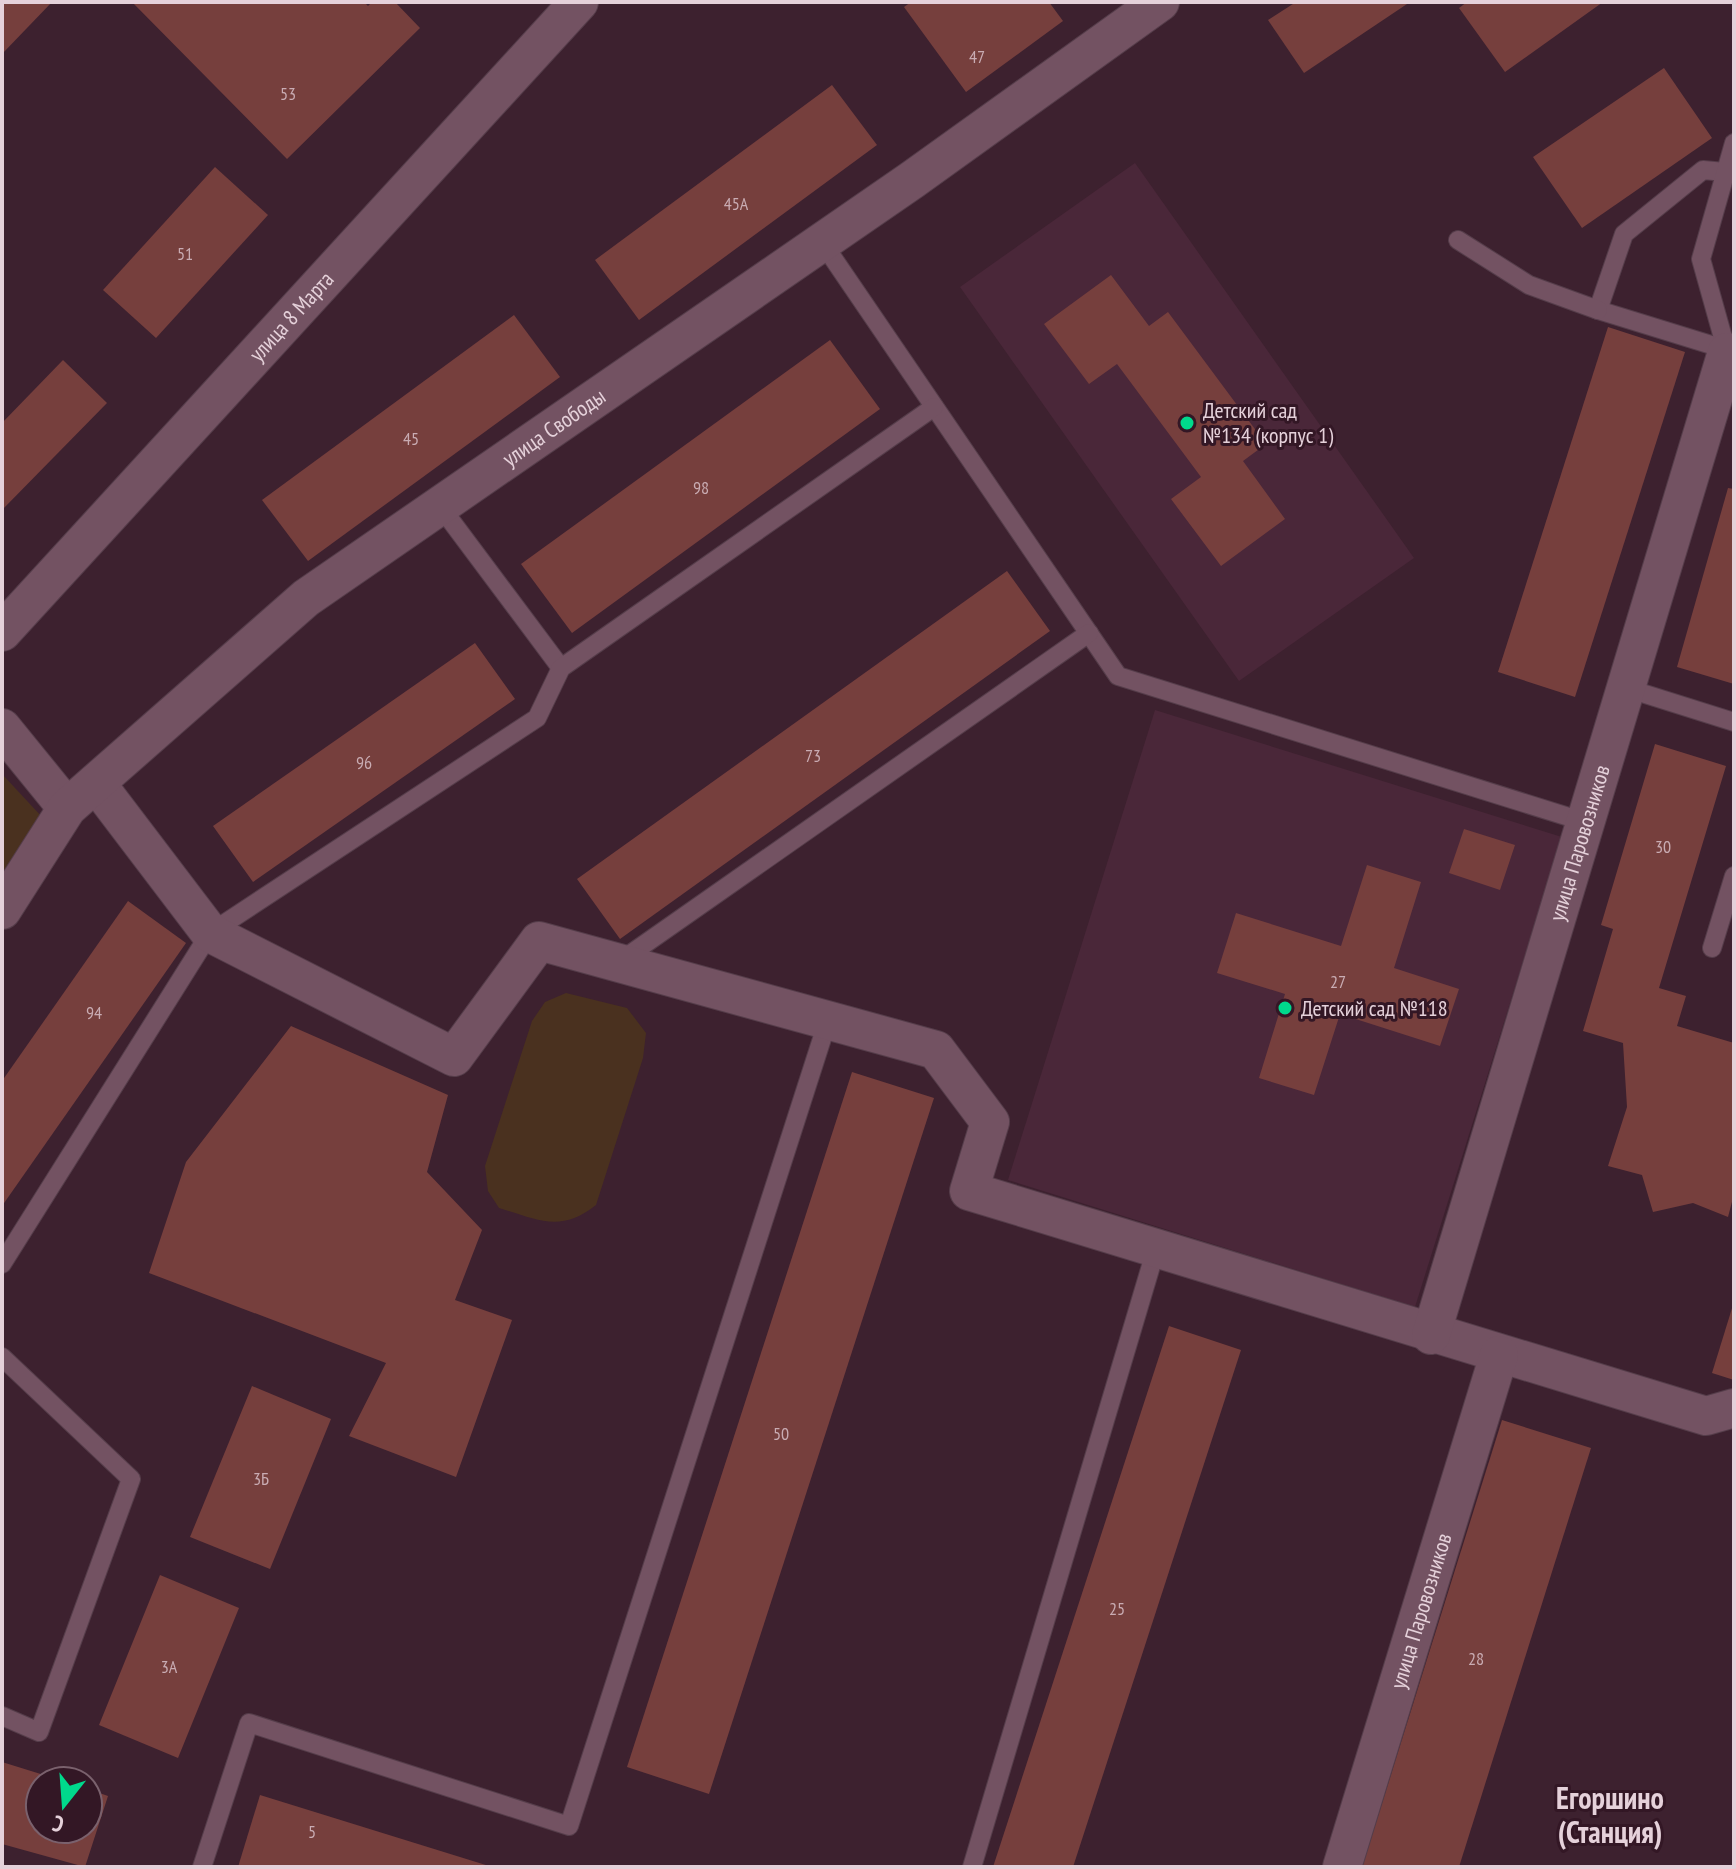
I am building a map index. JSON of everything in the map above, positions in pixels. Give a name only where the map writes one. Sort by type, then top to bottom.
[{"type":"street","name":"улица 8 Марта","points":[[2,632],[579,2]]},
{"type":"street","name":"улица Свободы","points":[[2,910],[67,808],[306,598],[822,242],[1160,2]]},
{"type":"street","name":"улица Паровозников","points":[[1431,1335],[1730,352]]},
{"type":"street","points":[[2,728],[67,808]]},
{"type":"street","points":[[96,783],[210,933],[454,1057],[539,941],[619,962],[936,1050],[990,1122],[969,1191],[1431,1335],[1706,1416],[1734,1408]]},
{"type":"street","name":"улица Паровозников","points":[[1342,1867],[1499,1355]]},
{"type":"lane","points":[[1730,352],[1701,259],[1734,143]]},
{"type":"lane","points":[[1598,310],[1619,242],[1630,227],[1703,170],[1725,172]]},
{"type":"lane","points":[[1458,240],[1529,285],[1730,352]]},
{"type":"lane","points":[[822,242],[1118,676],[1585,822]]},
{"type":"lane","points":[[2,1264],[210,933],[537,718],[561,668],[934,407]]},
{"type":"lane","points":[[440,506],[561,668]]},
{"type":"lane","points":[[619,962],[1089,633]]},
{"type":"lane","points":[[1626,688],[1734,722]]},
{"type":"lane","points":[[1712,948],[1734,876]]},
{"type":"lane","points":[[202,1867],[249,1723],[569,1826],[828,1020]]},
{"type":"lane","points":[[972,1867],[1156,1249]]},
{"type":"lane","points":[[2,1357],[131,1479],[39,1732],[2,1716]]},
{"type":"shaded area","name":"Детский сад №134 (корпус 1)","points":[[1135,163],[1414,558],[1239,681],[960,287]]},
{"type":"shaded area","name":"Детский сад №118","points":[[1155,710],[1562,837],[1415,1307],[1008,1180]]},
{"type":"shaded area","points":[[2,774],[42,817],[2,880]]},
{"type":"shaded area","points":[[566,993],[627,1008],[646,1033],[643,1058],[596,1205],[572,1219],[549,1222],[499,1208],[488,1191],[485,1166],[532,1021],[545,1002]]},
{"type":"building","points":[[2,2],[52,2],[2,54]]},
{"type":"building","points":[[132,2],[364,2],[368,6],[372,2],[395,2],[420,28],[287,159]]},
{"type":"building","points":[[911,2],[1049,2],[1063,21],[966,92],[904,7]]},
{"type":"building","points":[[1296,2],[1410,2],[1304,73],[1268,20]]},
{"type":"building","points":[[1467,2],[1603,2],[1505,72],[1459,8]]},
{"type":"building","points":[[1664,68],[1712,138],[1582,228],[1533,157]]},
{"type":"building","points":[[832,85],[877,145],[639,320],[595,260]]},
{"type":"building","points":[[215,167],[268,215],[156,338],[103,290]]},
{"type":"building","points":[[1111,275],[1149,326],[1168,312],[1266,444],[1243,461],[1285,519],[1221,566],[1171,499],[1201,477],[1117,364],[1089,384],[1044,324]]},
{"type":"building","points":[[514,315],[560,377],[308,561],[262,500]]},
{"type":"building","points":[[1608,327],[1685,352],[1575,697],[1498,672]]},
{"type":"building","points":[[830,340],[880,409],[572,633],[521,564]]},
{"type":"building","points":[[63,360],[107,403],[2,510],[2,423]]},
{"type":"building","points":[[1728,488],[1734,489],[1734,684],[1677,667]]},
{"type":"building","points":[[1007,571],[1050,631],[620,939],[577,879]]},
{"type":"building","points":[[475,643],[515,699],[253,882],[213,826]]},
{"type":"building","points":[[1655,744],[1726,766],[1659,988],[1686,996],[1677,1026],[1734,1043],[1734,1194],[1728,1217],[1693,1203],[1653,1212],[1642,1175],[1608,1166],[1627,1107],[1623,1043],[1583,1031],[1613,929],[1601,925]]},
{"type":"building","points":[[1464,829],[1515,845],[1500,890],[1449,873]]},
{"type":"building","points":[[1367,865],[1421,882],[1394,968],[1459,989],[1440,1046],[1340,1014],[1314,1095],[1259,1078],[1285,994],[1217,973],[1236,913],[1341,946]]},
{"type":"building","points":[[128,901],[186,943],[2,1206],[2,1081]]},
{"type":"building","points":[[291,1026],[448,1095],[427,1172],[482,1230],[455,1300],[512,1320],[456,1477],[349,1436],[386,1363],[149,1273],[186,1162]]},
{"type":"building","points":[[852,1072],[934,1098],[709,1794],[627,1767]]},
{"type":"building","points":[[1734,1305],[1734,1380],[1712,1373]]},
{"type":"building","points":[[1169,1326],[1241,1350],[1073,1867],[993,1867]]},
{"type":"building","points":[[252,1386],[331,1419],[270,1569],[190,1537]]},
{"type":"building","points":[[1502,1420],[1591,1448],[1459,1867],[1362,1867]]},
{"type":"building","points":[[160,1575],[239,1608],[178,1758],[99,1725]]},
{"type":"building","points":[[2,1762],[24,1769],[24,1845],[92,1845],[85,1867],[2,1844]]},
{"type":"building","points":[[260,1795],[489,1866],[489,1867],[238,1867]]},
{"type":"place","name":"Детский сад №134 (корпус 1)","points":[[1187,423]]},
{"type":"place","name":"Детский сад №118","points":[[1285,1008]]},
{"type":"district","name":"Егоршино (Станция)","points":[[1610,1814]]}]
